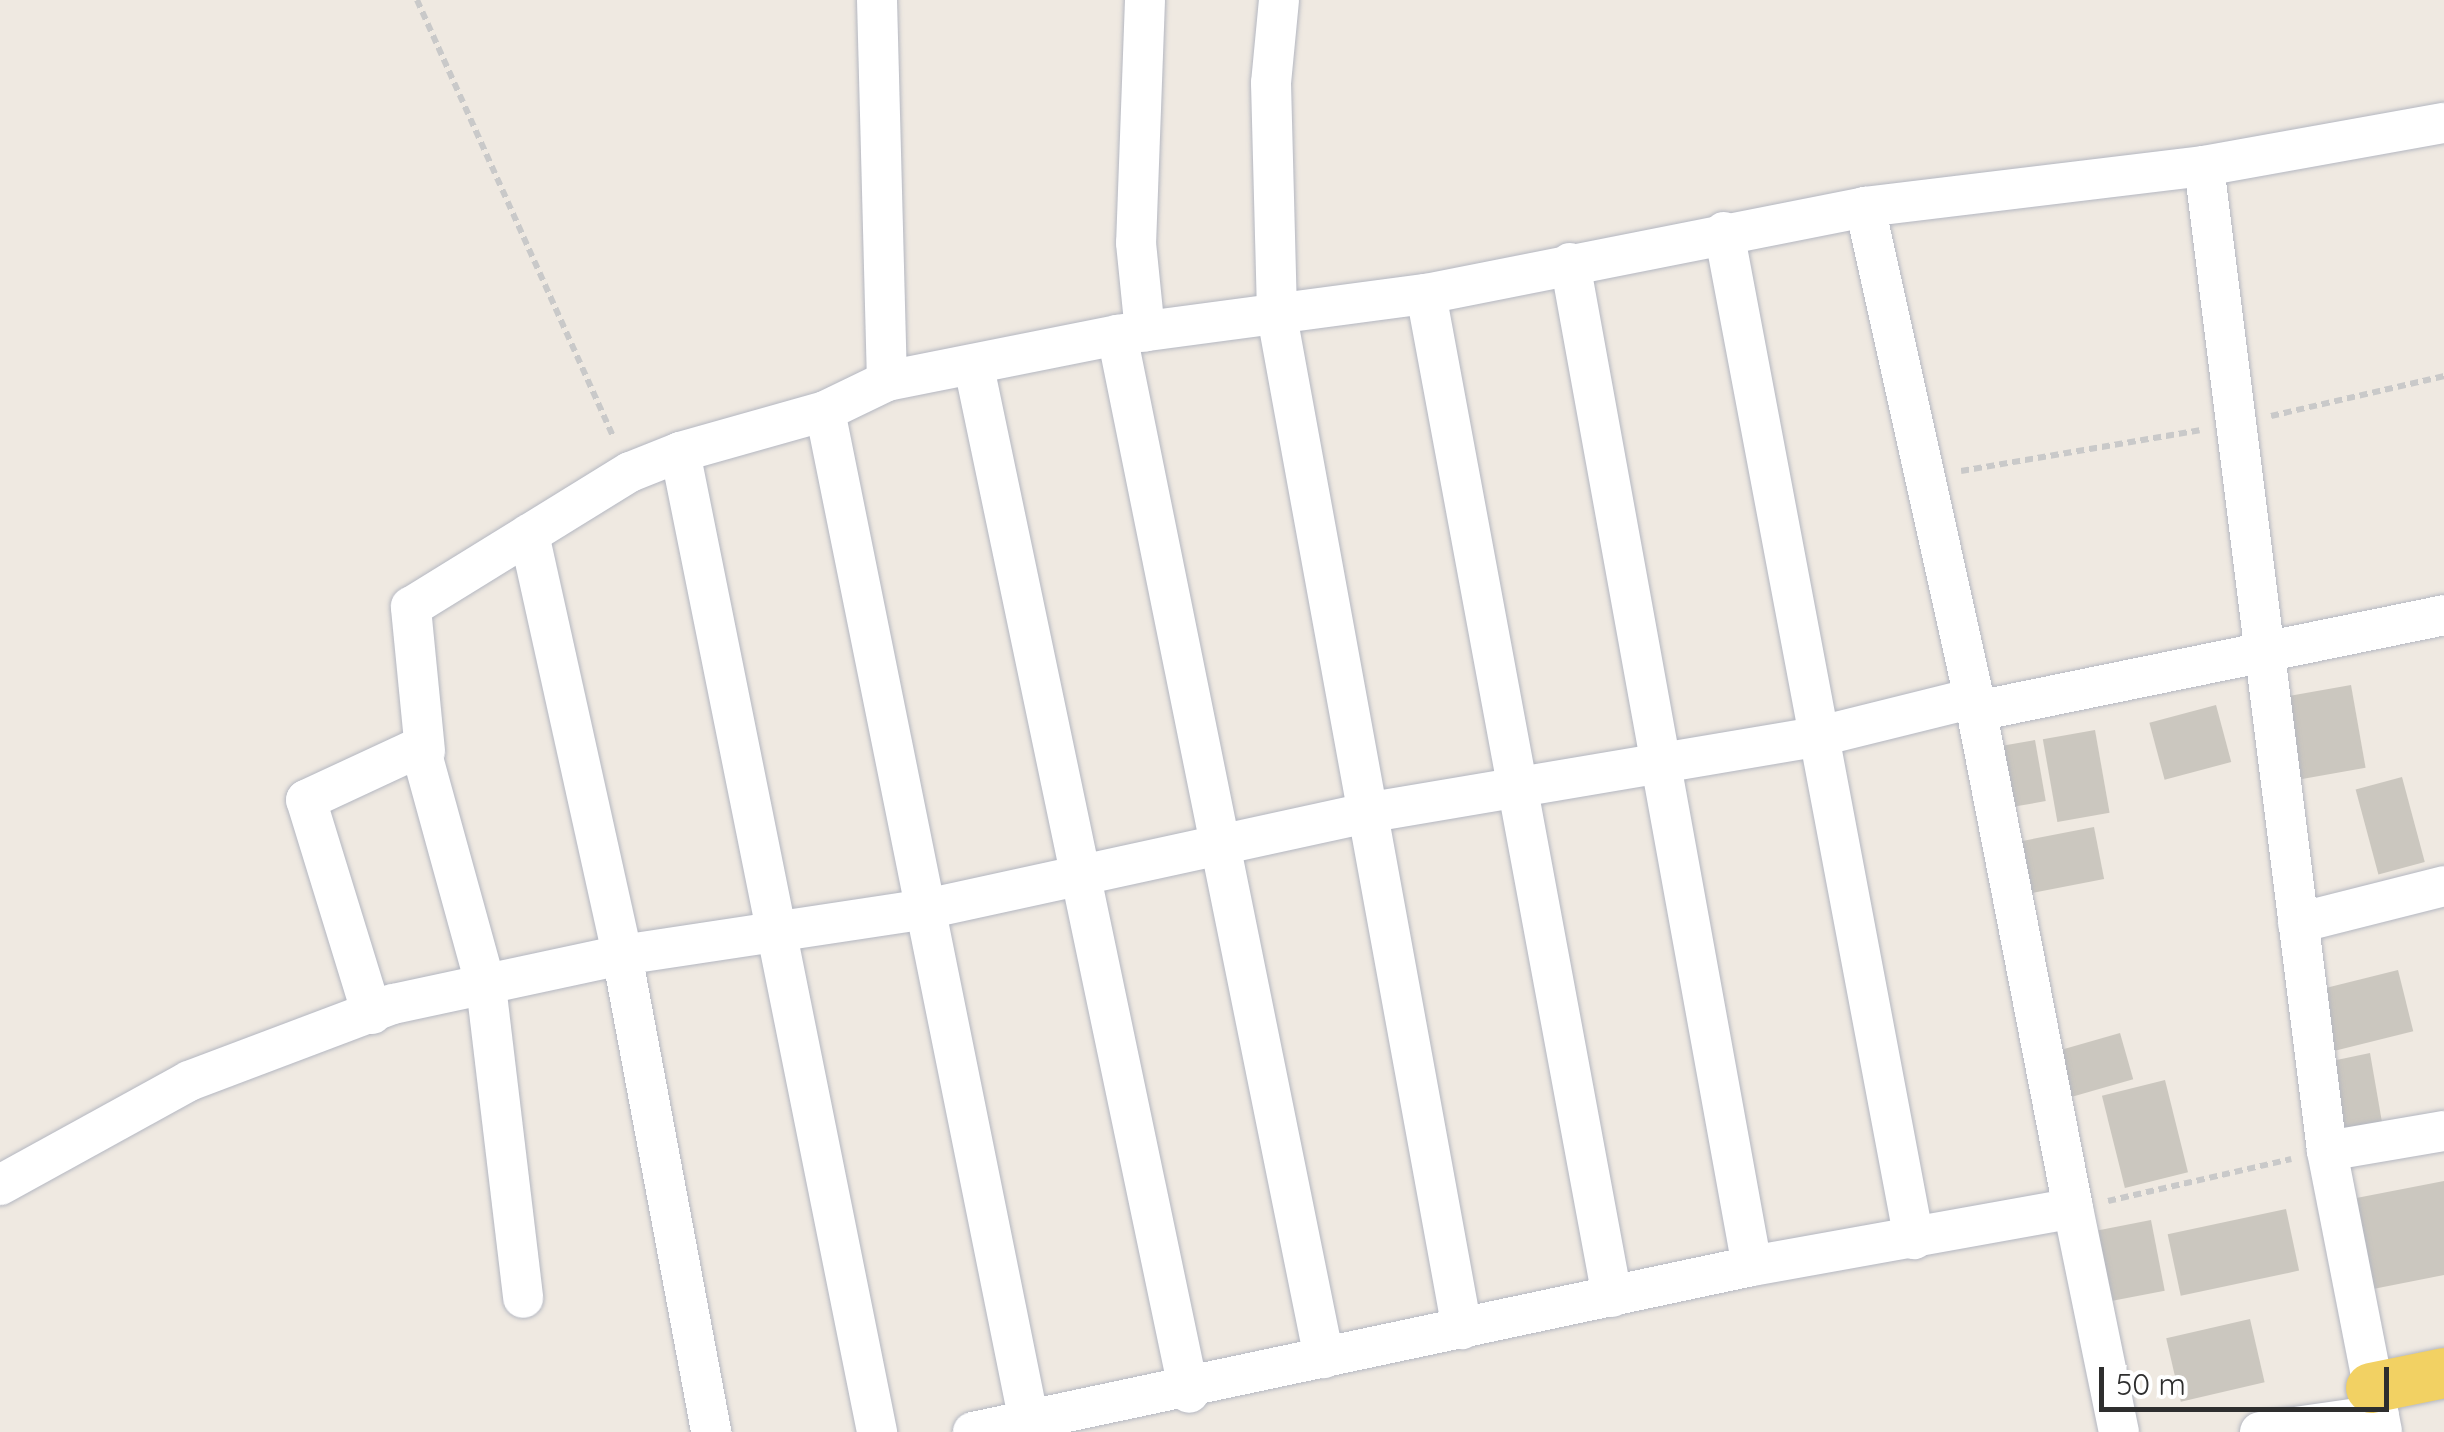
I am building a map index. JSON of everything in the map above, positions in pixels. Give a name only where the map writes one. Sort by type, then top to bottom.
[{"type":"main road","points":[[2377,1412],[2444,1373]]},
{"type":"street","points":[[878,0],[887,381]]},
{"type":"street","points":[[1145,0],[1131,334],[1324,1358]]},
{"type":"street","points":[[1279,0],[1271,83],[1276,316],[1372,812],[1462,1330]]},
{"type":"street","points":[[523,1298],[486,986],[425,750],[411,607],[630,472],[680,452],[824,412],[887,381],[1131,334],[1426,294],[1865,207],[2204,166],[2444,124]]},
{"type":"street","points":[[2204,166],[2327,1151],[2377,1412],[2260,1432]]},
{"type":"street","points":[[1865,207],[1976,705],[2119,1432]]},
{"type":"street","points":[[1724,232],[1816,737],[1914,1238]]},
{"type":"street","points":[[1570,263],[1667,759],[1752,1266]]},
{"type":"street","points":[[1426,294],[1513,787],[1612,1297]]},
{"type":"street","points":[[974,367],[1076,874],[1189,1393]]},
{"type":"street","points":[[824,412],[1029,1422]]},
{"type":"street","points":[[680,452],[877,1432]]},
{"type":"street","points":[[529,534],[622,955],[712,1432]]},
{"type":"street","points":[[0,1185],[171,1089],[372,1014],[486,986],[622,955],[778,935],[926,909],[1372,812],[1667,759],[1816,737],[2264,646],[2444,614]]},
{"type":"street","points":[[372,1014],[306,800],[425,750]]},
{"type":"street","points":[[2298,922],[2444,886]]},
{"type":"street","points":[[2327,1151],[2444,1131]]},
{"type":"street","points":[[974,1432],[1189,1393],[1324,1358],[1752,1266],[2073,1208]]},
{"type":"path","points":[[418,0],[630,472]]},
{"type":"path","points":[[1925,477],[2236,424],[2444,376]]},
{"type":"path","points":[[2073,1208],[2327,1151]]},
{"type":"building","points":[[2351,685],[2366,768],[2294,780],[2279,698]]},
{"type":"building","points":[[2216,705],[2231,762],[2165,780],[2149,723]]},
{"type":"building","points":[[2095,730],[2110,813],[2057,822],[2043,739]]},
{"type":"building","points":[[2035,740],[2046,801],[2007,808],[1997,747]]},
{"type":"building","points":[[2402,777],[2425,862],[2378,874],[2356,789]]},
{"type":"building","points":[[2094,827],[2104,879],[2028,894],[2017,842]]},
{"type":"building","points":[[2398,970],[2413,1031],[2327,1053],[2312,992]]},
{"type":"building","points":[[2120,1033],[2133,1079],[2056,1101],[2043,1055]]},
{"type":"building","points":[[2370,1053],[2383,1128],[2346,1137],[2327,1062]]},
{"type":"building","points":[[2165,1080],[2188,1172],[2125,1188],[2102,1096]]},
{"type":"building","points":[[2444,1181],[2444,1275],[2363,1291],[2346,1200]]},
{"type":"building","points":[[2286,1209],[2299,1271],[2181,1296],[2168,1234]]},
{"type":"building","points":[[2151,1220],[2165,1291],[2101,1303],[2087,1232]]},
{"type":"building","points":[[2250,1319],[2265,1382],[2181,1402],[2166,1338]]}]
